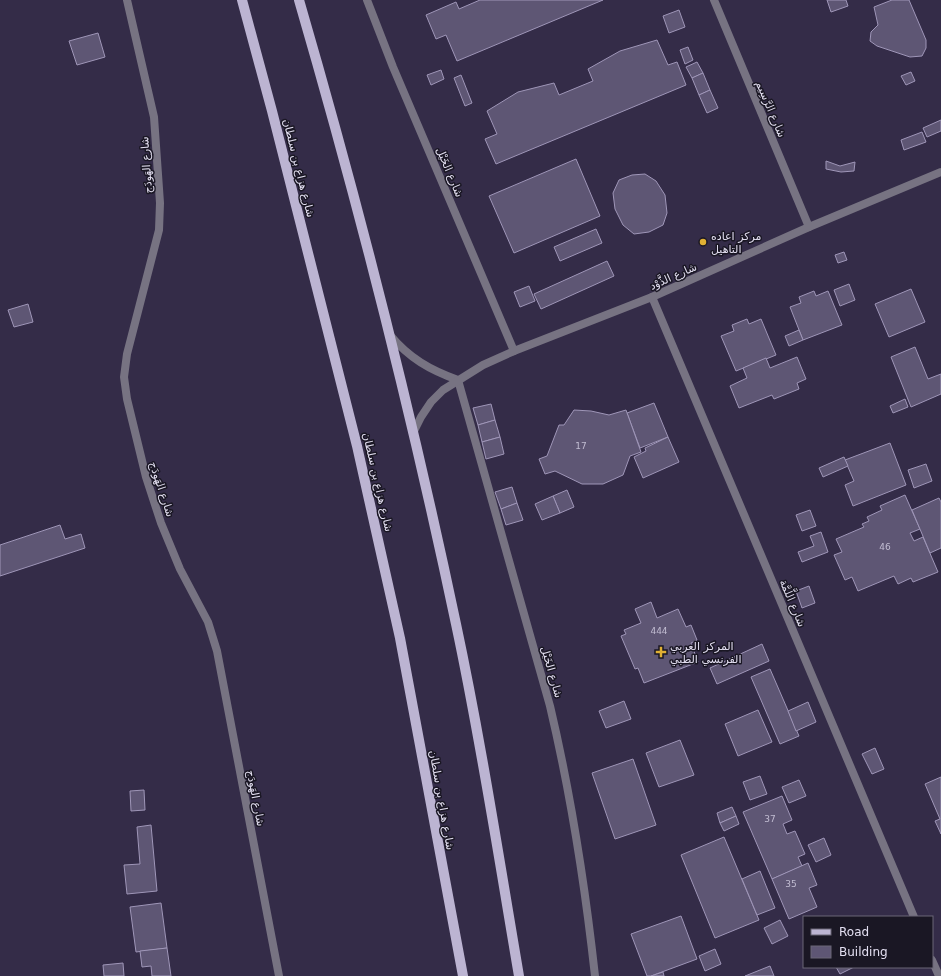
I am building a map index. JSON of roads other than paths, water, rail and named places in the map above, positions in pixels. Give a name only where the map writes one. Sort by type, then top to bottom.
[{"type":"main road","name":"شارع هزاع بن سلطان","points":[[242,0],[272,111],[359,453],[400,638],[463,976]]},
{"type":"main road","points":[[299,0],[327,94],[413,432],[456,626],[492,813],[519,976]]},
{"type":"street","name":"شارع الهَودَج","points":[[127,0],[154,117],[160,204],[158,230],[127,354],[124,377],[127,399],[146,477],[161,523],[180,569],[208,622],[217,651],[279,976]]},
{"type":"street","name":"شارع الخَيْل","points":[[367,0],[393,67],[514,351]]},
{"type":"street","name":"شارع الرَّسِيم","points":[[714,0],[809,227]]},
{"type":"street","name":"شارع الذَّوْد","points":[[413,432],[431,402],[443,390],[483,365],[514,351],[652,297],[809,227],[941,172]]},
{"type":"street","name":"شارع اللَّمَّة","points":[[652,297],[914,916]]},
{"type":"street","points":[[388,334],[402,350],[418,363],[437,373],[458,380]]},
{"type":"street","name":"شارع الخَيْل","points":[[458,380],[550,706],[575,822],[595,976]]},
{"type":"street","points":[[933,962],[939,976]]},
{"type":"place","name":"مركز اعاده التاهيل","points":[[703,242]]},
{"type":"place","name":"المركز العربي الفرنسي الطبي","points":[[661,652]]}]
